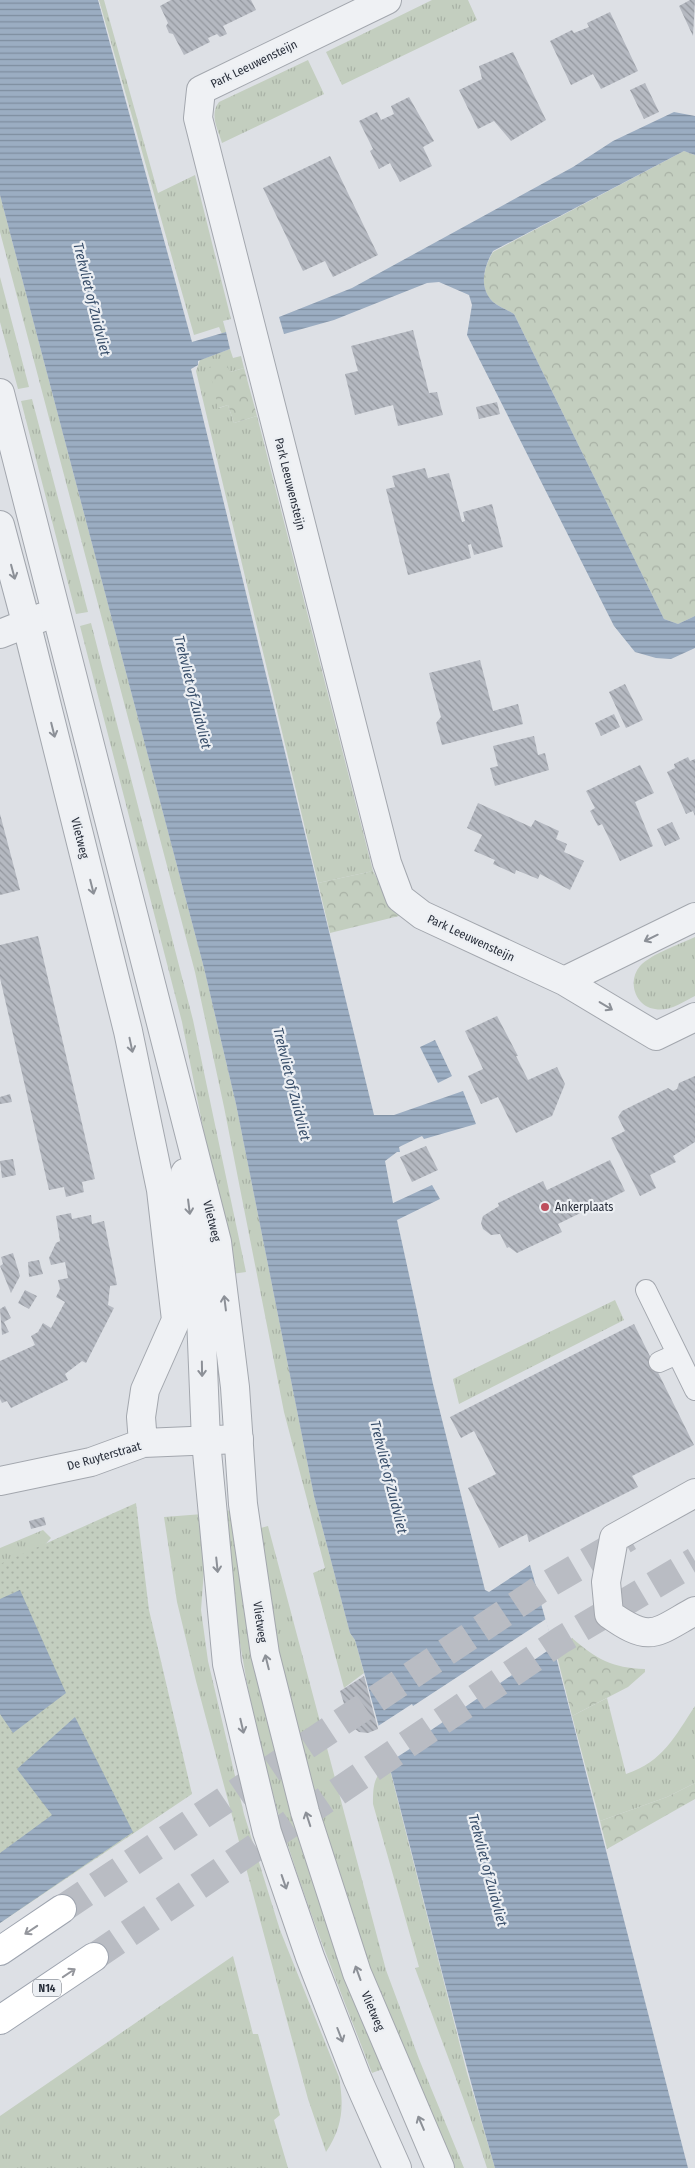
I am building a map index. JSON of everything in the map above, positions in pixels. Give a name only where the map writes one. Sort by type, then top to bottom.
[{"type":"main road","points":[[0,1951],[62,1909]]},
{"type":"main road","name":"N14","points":[[0,2020],[94,1957]]},
{"type":"street","name":"Park Leeuwensteijn","points":[[387,0],[201,90],[198,118],[382,844],[400,898],[422,915],[564,981],[656,1036],[695,1017]]},
{"type":"street","name":"Vlietweg","points":[[0,393],[217,1242],[233,1364],[243,1504],[265,1654],[306,1812],[357,1973],[440,2168]]},
{"type":"street","name":"Vlietweg","points":[[0,525],[128,1031],[162,1190],[176,1320],[145,1390],[141,1417],[143,1444]]},
{"type":"street","points":[[0,634],[26,622],[57,613]]},
{"type":"street","points":[[564,981],[695,917]]},
{"type":"street","name":"Vlietweg","points":[[170,1055],[200,1292],[206,1441],[227,1664],[267,1832],[310,1957],[353,2070],[398,2168]]},
{"type":"street","name":"De Ruyterstraat","points":[[0,1481],[91,1462],[143,1444],[239,1439]]},
{"type":"street","points":[[695,1493],[614,1538],[606,1582],[609,1614],[630,1629],[654,1633],[695,1610]]},
{"type":"lane","points":[[646,1290],[668,1358],[695,1390]]},
{"type":"green space","points":[[99,0],[104,0],[158,193],[195,175],[231,319],[223,321],[226,332],[222,334],[219,327],[194,335]]},
{"type":"green space","points":[[432,0],[468,0],[477,20],[342,85],[326,52]]},
{"type":"green space","points":[[308,60],[324,94],[222,143],[214,117],[219,102]]},
{"type":"green space","points":[[684,151],[695,155],[695,616],[678,624],[664,619],[514,314],[495,304],[488,296],[485,290],[484,277],[487,264],[493,252]]},
{"type":"green space","points":[[0,195],[204,968],[236,1104],[314,1496],[350,1633],[355,1640],[364,1673],[344,1688],[313,1573],[325,1568],[284,1412],[224,1107],[195,972],[0,232]]},
{"type":"green space","points":[[0,277],[29,387],[18,389],[0,322]]},
{"type":"green space","points":[[230,349],[233,358],[241,356],[244,368],[230,372],[219,408],[228,405],[234,423],[257,416],[373,871],[318,883],[196,371],[200,360]]},
{"type":"green space","points":[[226,363],[230,372],[244,368],[257,416],[234,423],[228,405],[218,408],[209,367]]},
{"type":"green space","points":[[32,399],[88,612],[76,614],[21,401]]},
{"type":"green space","points":[[91,623],[193,1020],[246,1272],[232,1274],[182,1022],[80,626]]},
{"type":"green space","points":[[373,871],[386,896],[403,915],[330,933],[318,883]]},
{"type":"green space","points":[[695,937],[695,996],[676,1006],[660,1010],[648,1007],[642,1003],[635,992],[634,985],[636,972],[640,966],[659,953]]},
{"type":"green space","points":[[615,1300],[624,1320],[459,1404],[453,1379]]},
{"type":"green space","points":[[136,1503],[149,1610],[192,1794],[0,1923],[0,1564]]},
{"type":"green space","points":[[235,1510],[388,2067],[372,2073],[303,1891],[279,1817],[261,1747],[246,1680],[222,1511]]},
{"type":"green space","points":[[203,1514],[206,1543],[201,1610],[208,1661],[244,1814],[280,1930],[339,2077],[341,2116],[336,2134],[326,2152],[308,2099],[196,1681],[177,1602],[164,1517]]},
{"type":"green space","points":[[268,1526],[386,1970],[419,2059],[464,2168],[454,2168],[390,2021],[336,1882],[278,1656],[257,1529]]},
{"type":"green space","points":[[43,1530],[51,1538],[42,1548],[0,1565],[0,1548]]},
{"type":"green space","points":[[572,1638],[589,1652],[605,1661],[623,1667],[645,1669],[645,1672],[628,1687],[572,1716],[556,1652]]},
{"type":"green space","points":[[607,1698],[626,1774],[650,1763],[659,1755],[674,1738],[695,1706],[695,1783],[667,1797],[600,1821],[572,1716]]},
{"type":"green space","points":[[389,1766],[467,2073],[495,2168],[487,2168],[415,1968],[419,1967],[373,1804],[374,1787],[377,1777]]},
{"type":"green space","points":[[695,1783],[695,1799],[607,1849],[600,1821],[667,1797]]},
{"type":"green space","points":[[233,1956],[253,2034],[258,2034],[280,2115],[274,2120],[288,2168],[0,2168],[0,2116]]},
{"type":"water","name":"Trekvliet of Zuidvliet","points":[[0,0],[98,0],[192,342],[226,332],[230,349],[198,361],[198,365],[191,369],[374,1115],[394,1115],[463,1091],[476,1124],[424,1139],[422,1136],[399,1147],[400,1152],[397,1152],[385,1161],[393,1203],[432,1185],[440,1199],[397,1220],[433,1384],[485,1590],[489,1592],[530,1565],[555,1653],[688,2168],[495,2168],[476,2102],[391,1772],[355,1640],[350,1633],[314,1496],[236,1104],[204,968],[0,195]]},
{"type":"water","points":[[674,112],[695,116],[695,155],[684,151],[493,251],[484,277],[485,290],[488,296],[493,302],[514,314],[664,619],[678,624],[695,616],[695,648],[671,659],[656,658],[635,652],[614,626],[467,335],[472,305],[469,295],[439,282],[427,283],[334,320],[284,334],[279,317],[352,288],[573,167],[613,141]]},
{"type":"water","points":[[435,1040],[452,1076],[438,1083],[420,1047]]},
{"type":"water","points":[[20,1590],[66,1693],[13,1733],[0,1714],[0,1599]]},
{"type":"water","points":[[75,1717],[133,1832],[0,1923],[0,1853],[52,1815],[17,1769]]},
{"type":"pier","points":[[546,1619],[553,1647],[421,1737],[422,1741],[388,1763],[386,1758],[384,1759],[377,1730],[378,1726],[412,1704],[413,1706]]},
{"type":"building","points":[[171,0],[251,0],[256,10],[223,26],[227,34],[220,37],[217,34],[208,38],[210,42],[184,55],[173,34],[169,33],[166,26],[168,23],[160,6]]},
{"type":"building","points":[[690,0],[695,0],[693,36],[679,6]]},
{"type":"building","points":[[610,12],[638,71],[601,89],[593,74],[571,85],[550,41],[572,30],[574,33],[589,27],[587,23]]},
{"type":"building","points":[[513,52],[546,120],[511,141],[494,121],[478,129],[459,90],[482,79],[479,66]]},
{"type":"building","points":[[645,83],[659,112],[644,119],[630,90]]},
{"type":"building","points":[[409,97],[434,141],[423,147],[432,166],[400,182],[390,163],[379,169],[370,151],[373,149],[359,121],[377,112],[381,120],[394,114],[391,106]]},
{"type":"building","points":[[330,156],[378,255],[333,277],[325,261],[303,271],[263,188]]},
{"type":"building","points":[[413,330],[429,393],[437,392],[443,415],[398,426],[393,405],[355,415],[345,374],[358,371],[351,346]]},
{"type":"building","points":[[497,402],[500,414],[479,419],[476,407]]},
{"type":"building","points":[[425,468],[428,478],[449,473],[462,522],[465,521],[463,512],[492,504],[503,547],[474,555],[471,544],[468,545],[471,558],[408,575],[386,489],[395,487],[392,476]]},
{"type":"building","points":[[480,660],[493,711],[518,704],[523,724],[442,745],[436,723],[441,717],[429,673]]},
{"type":"building","points":[[625,684],[643,720],[626,728],[609,692]]},
{"type":"building","points":[[614,714],[620,727],[601,736],[595,723]]},
{"type":"building","points":[[534,736],[538,755],[545,753],[549,770],[495,786],[490,768],[498,766],[493,746]]},
{"type":"building","points":[[688,757],[690,761],[695,759],[695,816],[693,811],[686,814],[667,772],[675,768],[674,764]]},
{"type":"building","points":[[640,765],[654,793],[635,802],[653,846],[620,861],[602,824],[598,826],[590,811],[595,808],[586,791]]},
{"type":"building","points":[[478,803],[531,827],[535,820],[559,831],[556,839],[567,844],[564,852],[584,861],[570,890],[540,874],[538,879],[516,870],[515,874],[493,864],[495,860],[474,851],[482,835],[467,828]]},
{"type":"building","points":[[0,814],[20,890],[0,895]]},
{"type":"building","points":[[672,822],[680,839],[665,846],[657,829]]},
{"type":"building","points":[[38,936],[95,1179],[82,1182],[84,1192],[66,1197],[64,1187],[49,1190],[0,978],[0,945]]},
{"type":"building","points":[[497,1016],[528,1080],[557,1067],[565,1084],[552,1116],[516,1133],[498,1097],[481,1104],[468,1076],[483,1069],[465,1031]]},
{"type":"building","points":[[695,1076],[695,1142],[673,1156],[676,1162],[650,1175],[656,1188],[640,1196],[611,1138],[625,1131],[618,1117],[622,1111],[668,1088],[673,1091],[677,1089],[679,1083]]},
{"type":"building","points":[[10,1094],[12,1102],[0,1104],[0,1097]]},
{"type":"building","points":[[426,1146],[438,1170],[412,1182],[400,1157]]},
{"type":"building","points":[[13,1159],[16,1175],[2,1178],[0,1161]]},
{"type":"building","name":"Ankerplaats","points":[[610,1160],[625,1191],[558,1224],[562,1232],[517,1253],[509,1247],[507,1248],[500,1234],[491,1235],[483,1229],[481,1223],[483,1216],[499,1206],[498,1203],[543,1181],[547,1190]]},
{"type":"building","points":[[71,1213],[72,1219],[91,1215],[92,1224],[104,1221],[117,1285],[110,1286],[108,1305],[114,1308],[86,1363],[82,1361],[65,1374],[68,1380],[11,1408],[7,1401],[2,1403],[0,1399],[0,1361],[35,1345],[31,1336],[38,1332],[43,1323],[51,1328],[65,1302],[56,1297],[60,1289],[58,1280],[68,1278],[65,1262],[51,1265],[49,1258],[56,1243],[60,1241],[56,1216]]},
{"type":"building","points":[[13,1253],[20,1276],[11,1293],[0,1266],[3,1264],[1,1257]]},
{"type":"building","points":[[39,1260],[43,1274],[29,1277],[28,1262]]},
{"type":"building","points":[[25,1290],[37,1296],[29,1309],[18,1303]]},
{"type":"building","points":[[5,1306],[11,1318],[4,1322],[9,1332],[2,1335],[0,1309]]},
{"type":"building","points":[[634,1324],[694,1445],[632,1476],[638,1487],[529,1542],[527,1534],[499,1548],[468,1488],[496,1474],[474,1431],[461,1438],[450,1417]]},
{"type":"building","points":[[44,1517],[46,1525],[31,1529],[29,1521]]},
{"type":"building","points":[[364,1676],[378,1729],[368,1733],[359,1732],[351,1726],[340,1691]]},
{"type":"tunnel","points":[[62,1909],[545,1586],[629,1537]]},
{"type":"tunnel","points":[[94,1957],[561,1640],[695,1561]]},
{"type":"place","name":"Ankerplaats","points":[[545,1207]]}]
